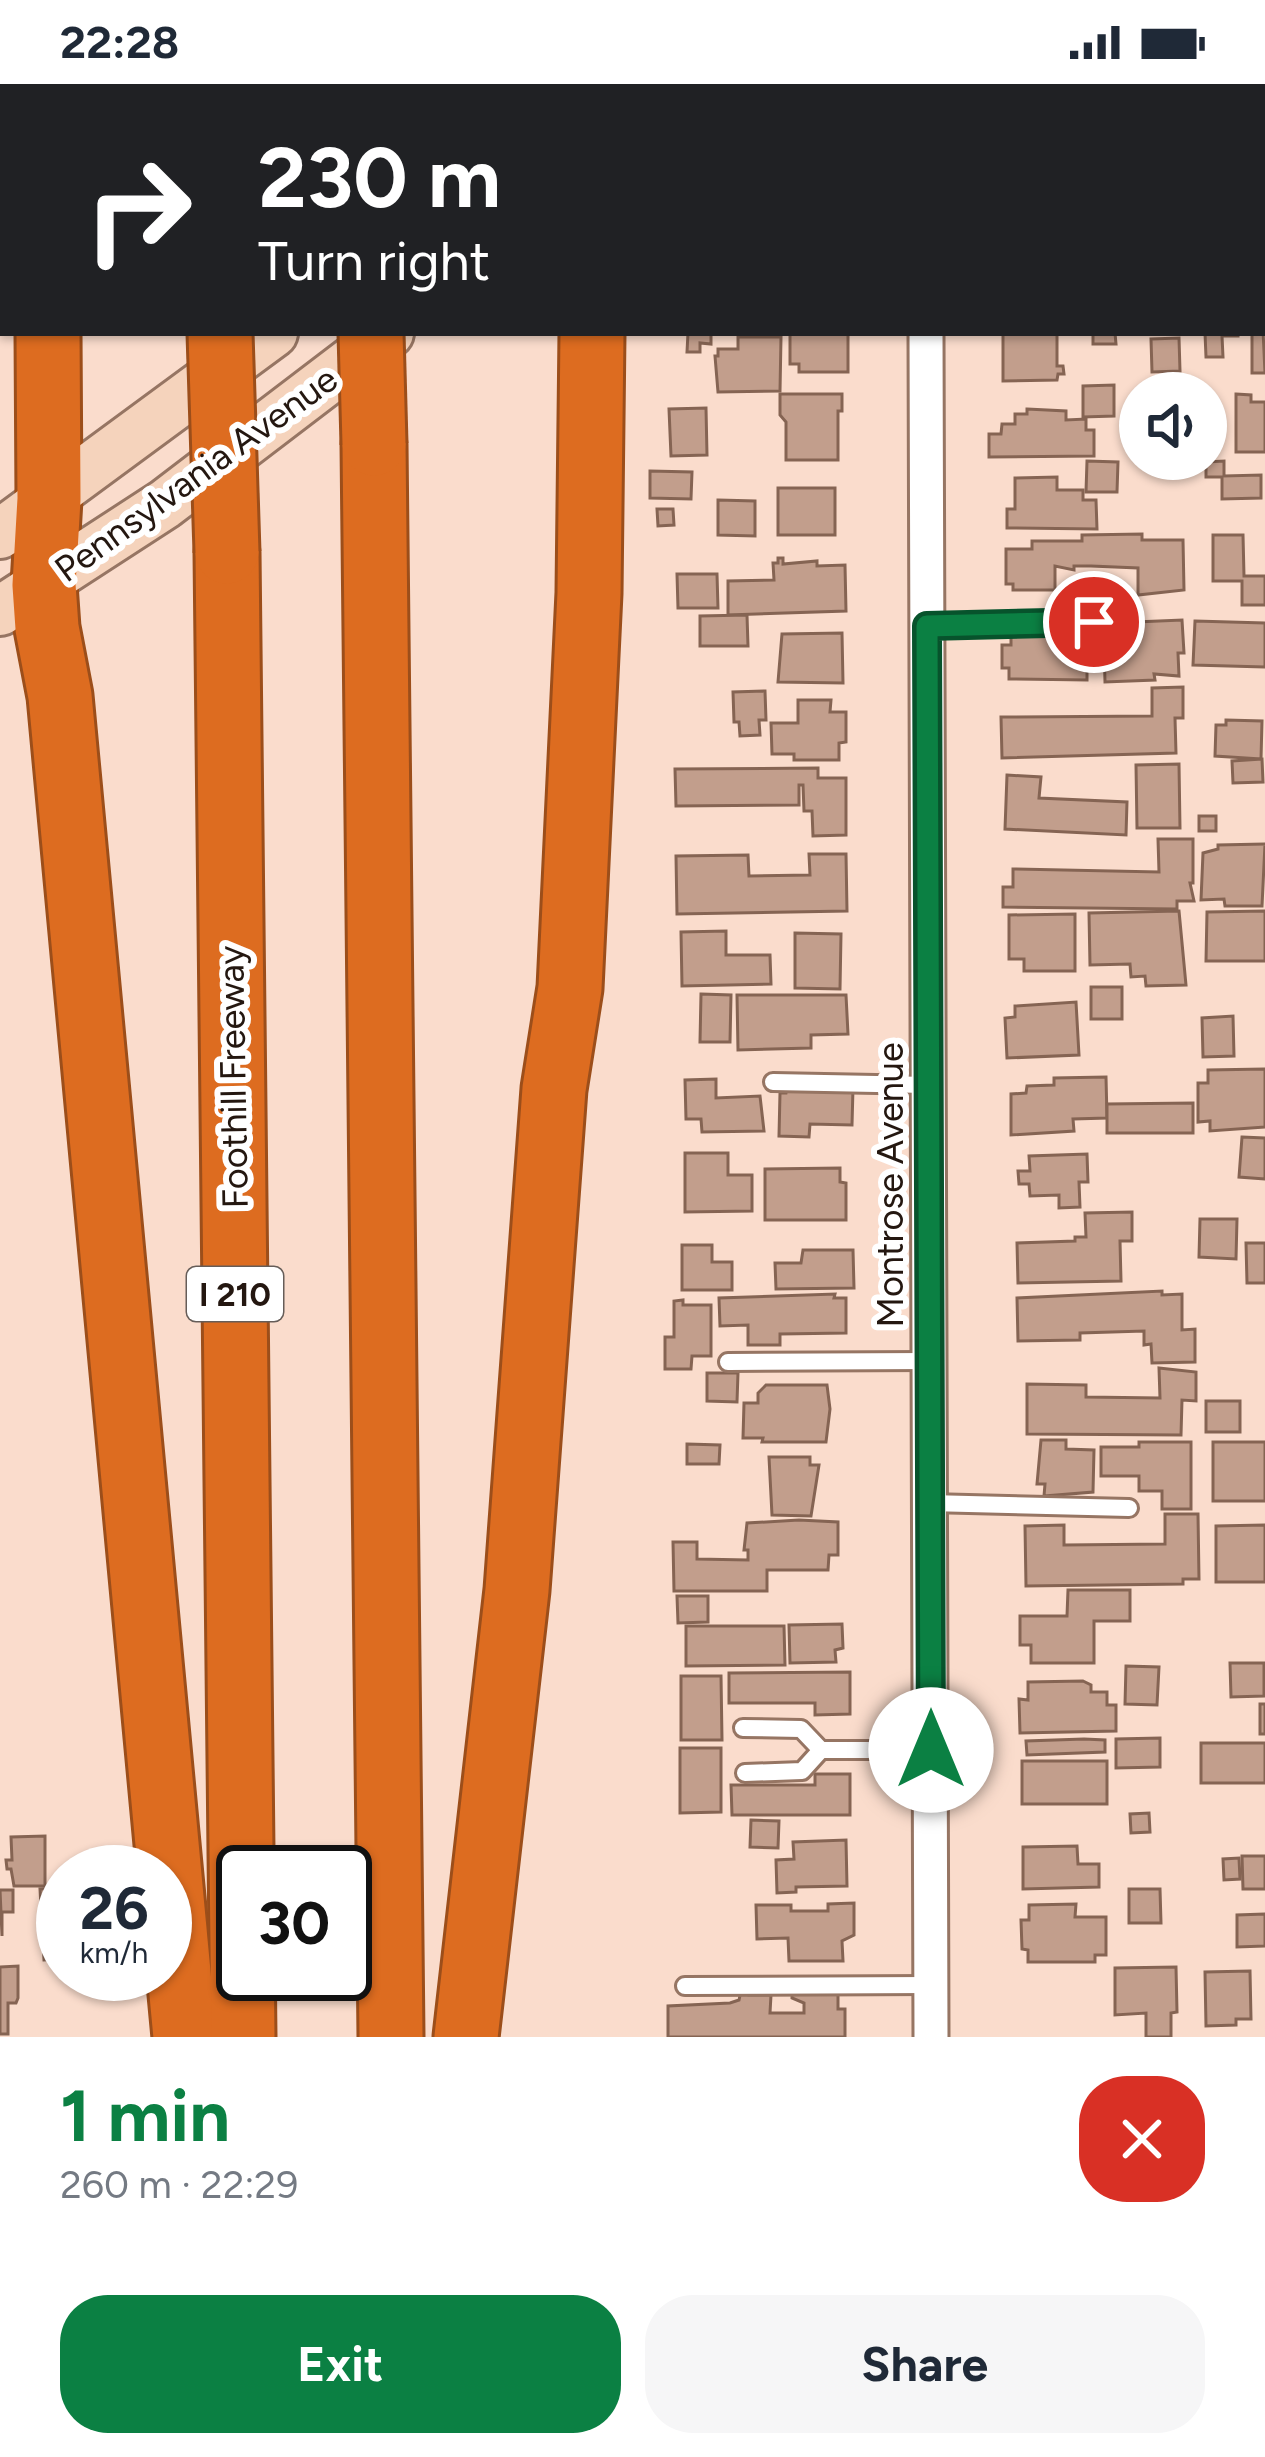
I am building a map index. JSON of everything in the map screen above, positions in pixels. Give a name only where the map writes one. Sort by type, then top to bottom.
[{"type":"highway","points":[[47,336],[25,517],[22,598],[46,628],[60,696],[113,1311],[142,1570],[184,2037]]},
{"type":"highway","name":"Foothill Freeway","points":[[220,336],[227,552],[243,2037]]},
{"type":"highway","points":[[370,336],[391,2037]]},
{"type":"highway","points":[[466,2037],[518,1590],[554,1089],[570,988],[589,593],[592,336]]},
{"type":"main road","name":"Pennsylvania Avenue","points":[[25,517],[269,336]]},
{"type":"main road","name":"Pennsylvania Avenue","points":[[22,598],[164,504],[385,336]]},
{"type":"street","name":"Montrose Avenue","points":[[926,336],[931,2037]]},
{"type":"lane","points":[[927,626],[1094,622]]},
{"type":"lane","points":[[773,1082],[928,1084]]},
{"type":"lane","points":[[728,1362],[929,1360]]},
{"type":"lane","points":[[929,1503],[1129,1508]]},
{"type":"lane","points":[[743,1728],[801,1729],[821,1750],[931,1750]]},
{"type":"lane","points":[[745,1773],[802,1772],[821,1750]]},
{"type":"lane","points":[[685,1986],[931,1985]]},
{"type":"building","points":[[688,336],[711,336],[711,344],[700,343],[700,352],[687,352]]},
{"type":"building","points":[[790,336],[848,336],[848,372],[799,372],[799,364],[790,364]]},
{"type":"building","points":[[1003,336],[1057,336],[1057,366],[1063,366],[1064,374],[1058,374],[1057,380],[1003,381]]},
{"type":"building","points":[[1093,336],[1115,336],[1116,344],[1093,344]]},
{"type":"building","points":[[1205,336],[1222,336],[1223,357],[1206,357]]},
{"type":"building","points":[[1252,336],[1263,336],[1265,373],[1252,373]]},
{"type":"building","points":[[738,337],[781,337],[780,391],[718,392],[715,356],[718,349],[738,349]]},
{"type":"building","points":[[1179,338],[1180,371],[1152,372],[1151,339]]},
{"type":"building","points":[[1114,385],[1114,416],[1083,417],[1083,386]]},
{"type":"building","points":[[780,394],[842,394],[838,460],[786,460]]},
{"type":"building","points":[[1236,394],[1251,395],[1251,402],[1265,402],[1265,452],[1236,452]]},
{"type":"building","points":[[706,408],[707,455],[671,456],[669,409]]},
{"type":"building","points":[[1027,409],[1066,411],[1066,420],[1086,419],[1086,430],[1094,430],[1094,456],[989,457],[989,434],[1001,434],[1002,424],[1015,424],[1015,414],[1027,414]]},
{"type":"building","points":[[1087,461],[1118,462],[1117,492],[1086,492]]},
{"type":"building","points":[[650,471],[692,472],[691,499],[650,498]]},
{"type":"building","points":[[1261,475],[1261,498],[1222,499],[1222,480],[1227,476]]},
{"type":"building","points":[[1057,477],[1057,490],[1083,490],[1083,500],[1096,500],[1097,529],[1007,528],[1007,509],[1015,509],[1015,478]]},
{"type":"building","points":[[778,488],[835,488],[835,535],[778,535]]},
{"type":"building","points":[[718,500],[755,501],[755,536],[718,535]]},
{"type":"building","points":[[657,509],[673,509],[674,525],[658,526]]},
{"type":"building","points":[[1142,534],[1142,540],[1183,540],[1184,590],[1138,595],[1138,568],[1091,566],[1074,566],[1074,570],[1055,566],[1055,590],[1013,590],[1013,584],[1006,584],[1006,549],[1032,549],[1032,541],[1082,541],[1082,535]]},
{"type":"building","points":[[1213,535],[1243,535],[1244,576],[1265,576],[1265,605],[1242,605],[1242,581],[1213,581]]},
{"type":"building","points":[[783,558],[783,564],[845,565],[846,611],[728,615],[728,581],[774,580],[773,563]]},
{"type":"building","points":[[677,574],[717,574],[718,608],[678,608]]},
{"type":"building","points":[[747,615],[748,646],[700,646],[700,616]]},
{"type":"building","points":[[1182,620],[1184,653],[1178,653],[1179,676],[1154,674],[1155,680],[1105,682],[1104,645],[1128,644],[1128,635],[1137,634],[1136,622]]},
{"type":"building","points":[[1195,621],[1265,623],[1265,667],[1193,665]]},
{"type":"building","points":[[1011,631],[1070,632],[1069,649],[1087,649],[1087,680],[1009,679],[1009,668],[1002,668],[1002,645],[1011,645]]},
{"type":"building","points":[[842,633],[843,683],[778,682],[782,634]]},
{"type":"building","points":[[1183,687],[1183,718],[1175,718],[1176,753],[1002,758],[1001,717],[1152,716],[1152,688]]},
{"type":"building","points":[[765,691],[766,720],[759,720],[760,735],[740,736],[739,722],[734,722],[733,692]]},
{"type":"building","points":[[798,700],[831,700],[830,712],[846,712],[846,742],[839,743],[839,760],[794,760],[794,754],[772,754],[771,723],[798,723]]},
{"type":"building","points":[[1226,720],[1262,721],[1261,759],[1215,756],[1216,725],[1226,725]]},
{"type":"building","points":[[1262,759],[1263,782],[1233,783],[1232,761]]},
{"type":"building","points":[[1179,764],[1180,828],[1137,828],[1136,765]]},
{"type":"building","points":[[818,768],[818,778],[846,778],[846,835],[813,836],[812,811],[804,811],[803,785],[799,785],[799,805],[676,806],[675,769]]},
{"type":"building","points":[[1007,775],[1041,777],[1039,798],[1127,802],[1126,835],[1005,829]]},
{"type":"building","points":[[1199,816],[1216,816],[1216,831],[1199,831]]},
{"type":"building","points":[[1158,839],[1193,839],[1190,883],[1194,901],[1177,901],[1177,909],[1003,907],[1003,887],[1013,887],[1013,869],[1159,872]]},
{"type":"building","points":[[1265,844],[1262,906],[1225,906],[1224,899],[1201,900],[1203,853],[1218,845]]},
{"type":"building","points":[[809,854],[846,854],[847,911],[677,914],[676,856],[748,855],[749,876],[810,875]]},
{"type":"building","points":[[1179,911],[1186,985],[1146,986],[1145,976],[1131,977],[1130,964],[1090,965],[1089,913]]},
{"type":"building","points":[[1265,911],[1265,961],[1206,961],[1207,912]]},
{"type":"building","points":[[1075,914],[1075,971],[1024,971],[1024,959],[1009,959],[1009,915]]},
{"type":"building","points":[[726,931],[726,955],[770,955],[771,984],[682,986],[681,932]]},
{"type":"building","points":[[795,933],[841,934],[840,989],[795,988]]},
{"type":"building","points":[[1091,987],[1122,987],[1122,1019],[1091,1019]]},
{"type":"building","points":[[701,994],[731,995],[730,1042],[700,1042]]},
{"type":"building","points":[[737,995],[846,995],[848,1034],[811,1035],[811,1048],[738,1050]]},
{"type":"building","points":[[1076,1002],[1079,1055],[1007,1058],[1005,1018],[1015,1017],[1015,1006]]},
{"type":"building","points":[[1233,1016],[1234,1056],[1203,1057],[1202,1018]]},
{"type":"building","points":[[1265,1069],[1265,1127],[1210,1131],[1210,1121],[1198,1122],[1198,1083],[1208,1083],[1208,1070]]},
{"type":"building","points":[[1106,1077],[1107,1118],[1073,1119],[1074,1131],[1011,1135],[1011,1094],[1026,1093],[1027,1086],[1054,1085],[1054,1078]]},
{"type":"building","points":[[716,1079],[716,1098],[760,1096],[764,1131],[702,1132],[701,1119],[686,1119],[685,1080]]},
{"type":"building","points":[[787,1087],[853,1088],[852,1125],[810,1124],[809,1137],[779,1136],[780,1093],[786,1093]]},
{"type":"building","points":[[1193,1103],[1193,1133],[1107,1133],[1107,1104]]},
{"type":"building","points":[[1242,1137],[1265,1138],[1265,1179],[1239,1177]]},
{"type":"building","points":[[685,1153],[728,1153],[728,1175],[752,1175],[752,1211],[685,1212]]},
{"type":"building","points":[[1087,1154],[1088,1182],[1079,1182],[1080,1207],[1059,1208],[1059,1195],[1030,1196],[1029,1184],[1019,1184],[1018,1171],[1030,1171],[1029,1156]]},
{"type":"building","points":[[840,1168],[840,1182],[846,1183],[846,1220],[765,1220],[765,1169]]},
{"type":"building","points":[[1132,1212],[1132,1241],[1120,1241],[1121,1281],[1018,1283],[1017,1243],[1075,1241],[1075,1237],[1086,1237],[1085,1213]]},
{"type":"building","points":[[1200,1219],[1237,1219],[1236,1259],[1199,1257]]},
{"type":"building","points":[[1246,1243],[1265,1243],[1265,1283],[1247,1283]]},
{"type":"building","points":[[682,1245],[712,1245],[712,1262],[732,1262],[732,1290],[682,1290]]},
{"type":"building","points":[[803,1250],[853,1250],[854,1288],[776,1289],[775,1263],[801,1263]]},
{"type":"building","points":[[1162,1291],[1162,1295],[1182,1294],[1182,1330],[1195,1329],[1195,1362],[1152,1363],[1151,1344],[1144,1345],[1144,1331],[1080,1333],[1080,1340],[1018,1341],[1017,1298]]},
{"type":"building","points":[[835,1294],[834,1298],[846,1298],[846,1333],[780,1334],[780,1345],[748,1345],[748,1325],[720,1326],[719,1298]]},
{"type":"building","points":[[683,1300],[683,1305],[711,1305],[711,1356],[692,1356],[691,1369],[665,1369],[665,1337],[674,1337],[674,1301]]},
{"type":"building","points":[[1159,1368],[1196,1372],[1196,1401],[1182,1400],[1181,1435],[1027,1434],[1027,1384],[1086,1385],[1086,1397],[1160,1398]]},
{"type":"building","points":[[707,1373],[738,1373],[737,1402],[707,1401]]},
{"type":"building","points":[[766,1385],[827,1385],[826,1442],[743,1438],[744,1403],[758,1403],[758,1393]]},
{"type":"building","points":[[1206,1401],[1240,1401],[1240,1432],[1206,1432]]},
{"type":"building","points":[[1041,1440],[1066,1440],[1066,1449],[1094,1450],[1093,1492],[1044,1496],[1045,1484],[1037,1484]]},
{"type":"building","points":[[1139,1442],[1191,1442],[1191,1509],[1162,1509],[1162,1491],[1139,1491],[1139,1476],[1101,1476],[1101,1447],[1139,1447]]},
{"type":"building","points":[[1213,1442],[1265,1442],[1265,1501],[1213,1501]]},
{"type":"building","points":[[687,1444],[720,1445],[719,1464],[687,1464]]},
{"type":"building","points":[[769,1457],[810,1457],[810,1465],[819,1465],[811,1516],[772,1515]]},
{"type":"building","points":[[1165,1514],[1198,1514],[1199,1579],[1183,1579],[1183,1584],[1026,1586],[1025,1526],[1064,1525],[1064,1545],[1165,1544]]},
{"type":"building","points":[[838,1522],[838,1555],[829,1555],[828,1570],[767,1570],[767,1591],[674,1591],[673,1542],[697,1542],[697,1559],[748,1560],[748,1550],[744,1550],[747,1523]]},
{"type":"building","points":[[1265,1525],[1265,1582],[1216,1582],[1216,1526]]},
{"type":"building","points":[[1068,1590],[1130,1590],[1130,1621],[1094,1621],[1094,1663],[1031,1663],[1031,1645],[1020,1645],[1020,1616],[1067,1616]]},
{"type":"building","points":[[677,1596],[708,1596],[708,1622],[678,1623]]},
{"type":"building","points":[[842,1624],[843,1648],[835,1650],[836,1662],[790,1663],[789,1625]]},
{"type":"building","points":[[686,1626],[784,1626],[785,1665],[686,1666]]},
{"type":"building","points":[[1230,1663],[1264,1663],[1264,1696],[1231,1697]]},
{"type":"building","points":[[1126,1666],[1159,1667],[1157,1705],[1125,1704]]},
{"type":"building","points":[[850,1672],[850,1714],[815,1715],[815,1703],[729,1703],[729,1673]]},
{"type":"building","points":[[681,1676],[721,1676],[722,1740],[681,1740]]},
{"type":"building","points":[[1083,1681],[1091,1685],[1091,1692],[1107,1692],[1107,1705],[1116,1705],[1116,1731],[1020,1733],[1019,1699],[1028,1700],[1028,1682]]},
{"type":"building","points":[[1260,1704],[1265,1704],[1265,1734],[1260,1734]]},
{"type":"building","points":[[1160,1738],[1160,1767],[1116,1768],[1116,1739]]},
{"type":"building","points":[[1105,1740],[1105,1752],[1027,1755],[1026,1741]]},
{"type":"building","points":[[1201,1743],[1265,1743],[1265,1783],[1201,1783]]},
{"type":"building","points":[[680,1748],[721,1748],[721,1812],[680,1813]]},
{"type":"building","points":[[1022,1761],[1107,1761],[1107,1804],[1022,1804]]},
{"type":"building","points":[[815,1774],[850,1774],[850,1815],[732,1815],[731,1785],[815,1785]]},
{"type":"building","points":[[1149,1813],[1150,1832],[1131,1833],[1130,1814]]},
{"type":"building","points":[[751,1820],[779,1821],[778,1848],[750,1847]]},
{"type":"building","points":[[45,1836],[45,1845],[36,1845],[36,1886],[14,1886],[6,1860],[12,1860],[11,1837]]},
{"type":"building","points":[[846,1840],[847,1886],[796,1887],[796,1892],[777,1893],[776,1860],[794,1859],[793,1842]]},
{"type":"building","points":[[1077,1846],[1078,1864],[1099,1864],[1099,1887],[1023,1889],[1023,1847]]},
{"type":"building","points":[[1242,1856],[1265,1856],[1265,1889],[1243,1889]]},
{"type":"building","points":[[1239,1858],[1240,1879],[1224,1880],[1223,1859]]},
{"type":"building","points":[[1129,1889],[1160,1889],[1161,1923],[1129,1923]]},
{"type":"building","points":[[0,1890],[13,1890],[13,1912],[2,1912],[2,1936]]},
{"type":"building","points":[[854,1903],[854,1935],[842,1941],[843,1961],[789,1961],[788,1938],[757,1939],[756,1905],[828,1911],[828,1904]]},
{"type":"building","points":[[1076,1904],[1075,1917],[1106,1917],[1106,1955],[1095,1955],[1095,1962],[1028,1962],[1028,1950],[1022,1949],[1021,1920],[1029,1920],[1029,1905]]},
{"type":"building","points":[[1265,1914],[1265,1946],[1237,1947],[1237,1915]]},
{"type":"building","points":[[18,1966],[18,1998],[8,2003],[8,2034],[0,2034],[0,1967]]},
{"type":"building","points":[[1176,1967],[1177,2012],[1171,2013],[1171,2037],[1146,2037],[1146,2013],[1115,2015],[1115,1968]]},
{"type":"building","points":[[1250,1971],[1251,2019],[1236,2019],[1236,2025],[1206,2026],[1205,1972]]},
{"type":"building","points":[[838,1988],[838,2009],[845,2009],[845,2037],[668,2037],[668,2006],[730,2003],[739,2000],[741,1991],[749,1991],[749,1995],[771,1995],[770,2013],[804,2013],[804,2003],[792,1998],[792,1991]]},
{"type":"route","points":[[931,1750],[927,626],[1094,622]]}]
